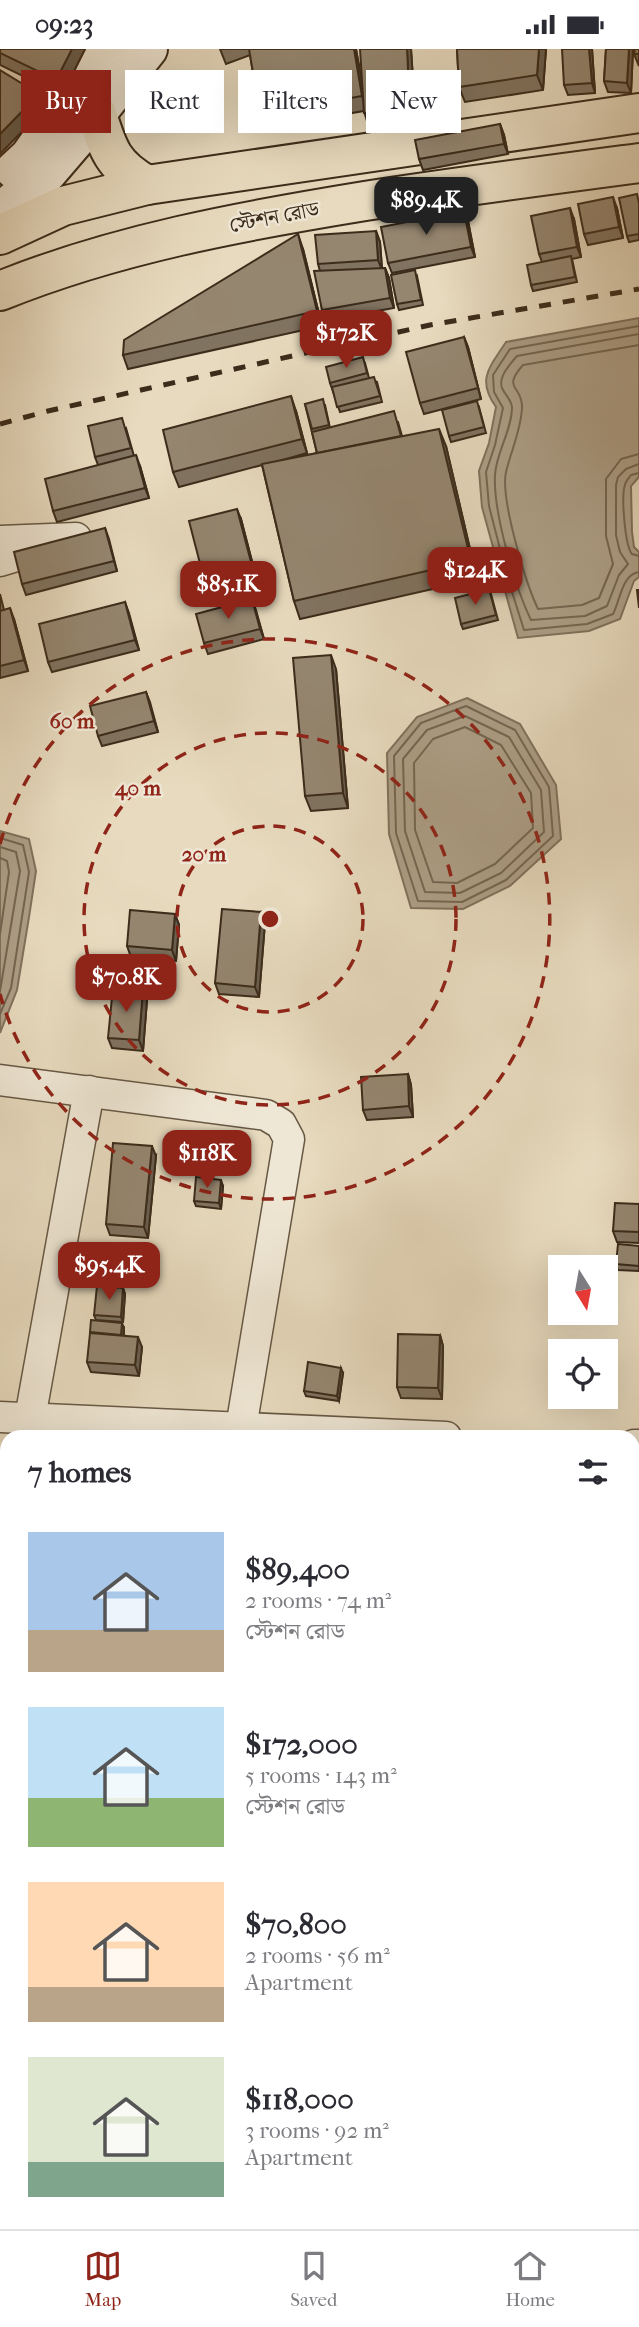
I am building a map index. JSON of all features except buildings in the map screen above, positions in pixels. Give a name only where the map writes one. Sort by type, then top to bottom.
[{"type":"highway","points":[[0,235],[63,206],[147,185],[639,113]]},
{"type":"highway","points":[[103,133],[114,159],[128,174],[147,185]]},
{"type":"highway","name":"স্টেশন রোড","points":[[0,291],[38,276],[137,246],[236,224],[468,185],[639,163]]},
{"type":"main road","points":[[0,183],[29,157],[106,49]]},
{"type":"main road","points":[[111,96],[148,49]]},
{"type":"main road","points":[[0,213],[47,173],[81,133]]},
{"type":"street","points":[[0,541],[76,538],[0,561]]},
{"type":"street","points":[[0,1080],[266,1115],[281,1124],[289,1139],[241,1428]]},
{"type":"street","points":[[30,1418],[89,1091]]},
{"type":"street","points":[[0,1417],[273,1430]]},
{"type":"water","points":[[639,318],[639,477],[631,486],[632,532],[634,547],[639,552],[639,577],[634,581],[620,619],[589,631],[518,638],[482,507],[479,471],[489,443],[496,407],[487,389],[488,373],[506,342]]},
{"type":"water","points":[[467,698],[520,724],[556,785],[561,839],[510,886],[463,909],[411,908],[389,834],[387,753],[417,717]]},
{"type":"water","points":[[0,831],[29,839],[36,871],[17,990],[0,1033]]},
{"type":"railway","points":[[0,424],[430,325],[639,289]]}]
